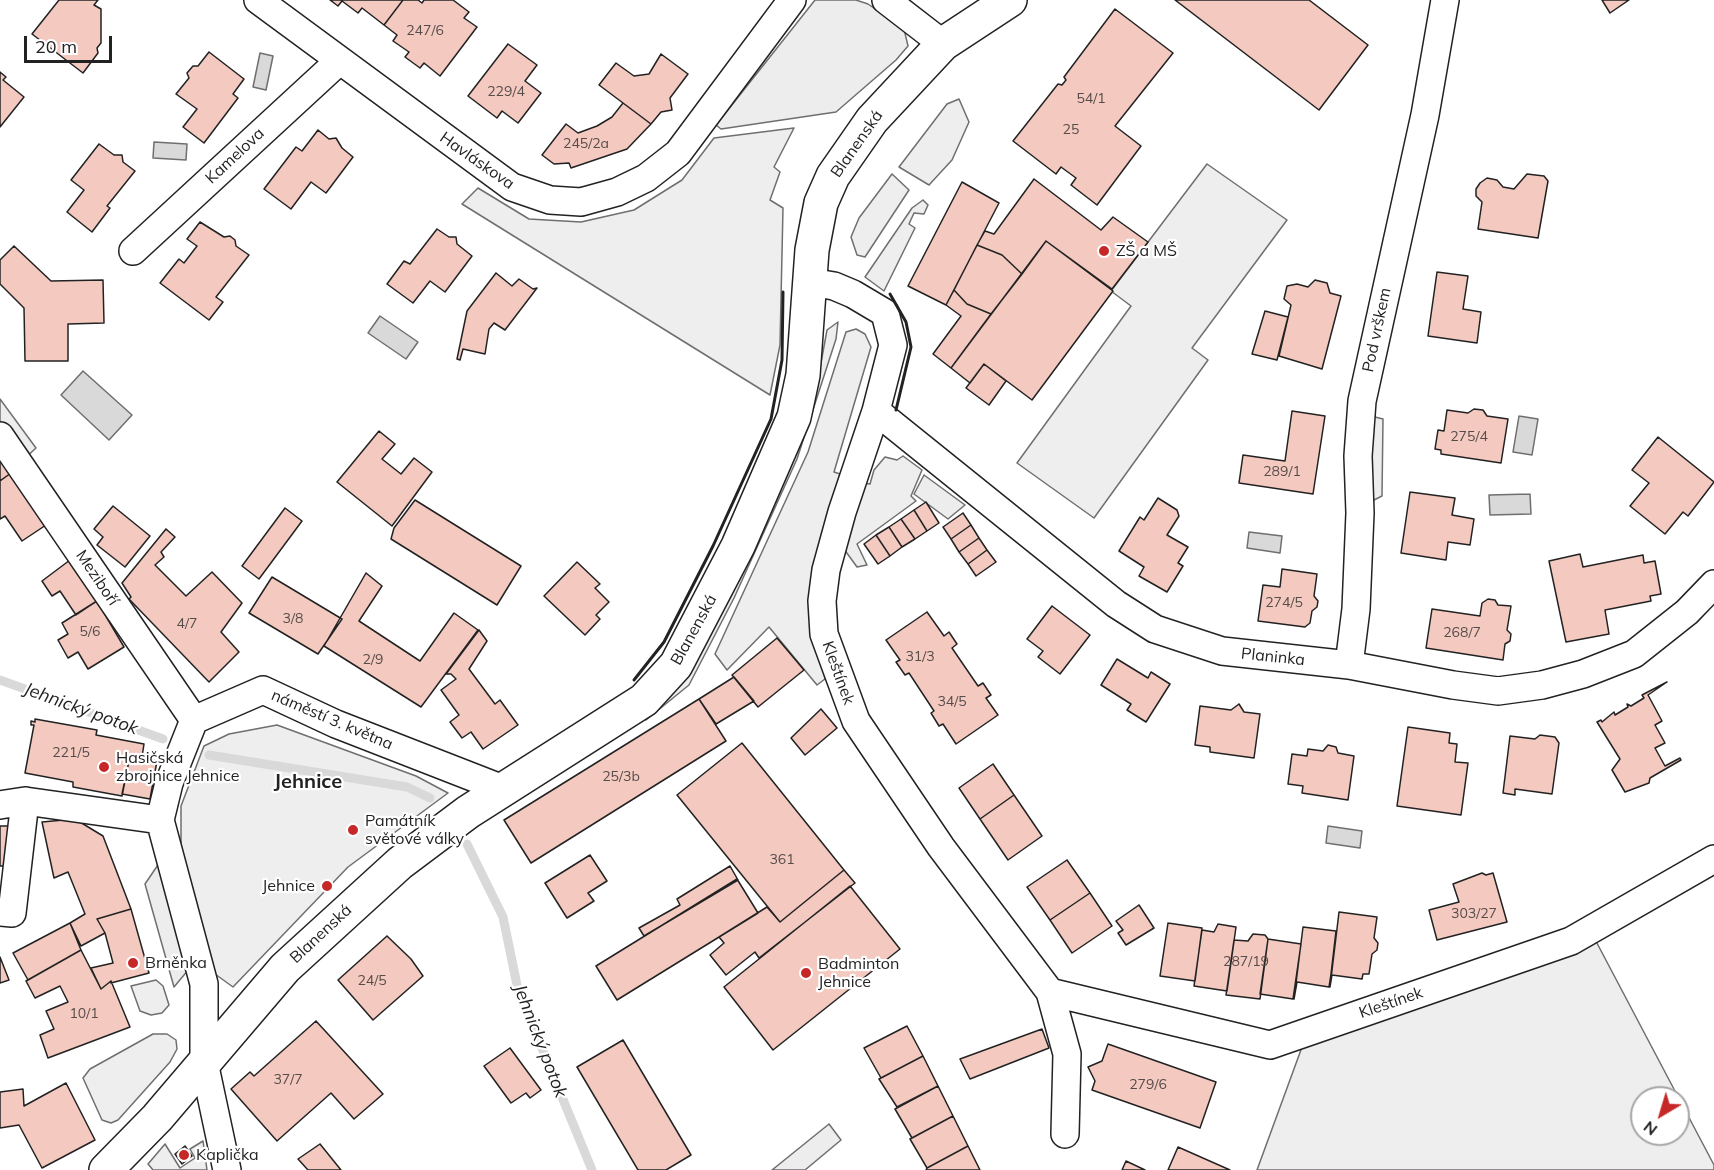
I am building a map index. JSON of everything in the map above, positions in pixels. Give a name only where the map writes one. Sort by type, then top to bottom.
[{"type":"street","name":"Havláskova","points":[[258,0],[338,62],[512,188],[550,200],[581,202],[617,192],[636,183],[678,153],[792,0]]},
{"type":"street","points":[[886,0],[943,44]]},
{"type":"street","name":"Blanenská","points":[[106,1170],[157,1118],[285,968],[400,863],[468,812],[644,700],[676,665],[738,546],[794,417],[803,375],[812,250],[821,203],[833,176],[872,120],[943,44],[1010,0]]},
{"type":"street","name":"Pod vrškem","points":[[1349,665],[1356,609],[1360,513],[1358,456],[1362,400],[1425,116],[1445,0]]},
{"type":"street","name":"Kamelova","points":[[133,251],[338,62]]},
{"type":"street","name":"Kleštínek","points":[[810,282],[834,286],[853,294],[885,313],[893,345],[876,411],[826,570],[822,601],[824,634],[856,721],[941,847],[1050,992],[1067,1054],[1065,1134]]},
{"type":"street","name":"Planinka","points":[[876,411],[1116,604],[1155,629],[1222,651],[1349,665],[1453,685],[1498,691],[1542,685],[1583,674],[1634,654],[1687,612],[1714,584]]},
{"type":"street","name":"Meziboří","points":[[0,436],[194,720]]},
{"type":"street","name":"náměstí 3. května","points":[[194,720],[263,690],[336,724],[503,789]]},
{"type":"street","points":[[194,720],[169,783],[160,820],[204,984],[204,1062],[227,1170]]},
{"type":"street","points":[[0,912],[12,913],[13,803],[160,820]]},
{"type":"street","name":"Kleštínek","points":[[1050,992],[1270,1045],[1570,941],[1714,859]]},
{"type":"shaded area","points":[[815,0],[856,0],[868,4],[904,29],[908,46],[896,60],[836,112],[721,129],[716,125]]},
{"type":"shaded area","points":[[260,53],[273,56],[266,90],[253,87]]},
{"type":"shaded area","points":[[959,99],[969,122],[952,160],[929,185],[899,167],[947,104]]},
{"type":"shaded area","points":[[794,128],[774,167],[780,172],[770,200],[783,208],[780,345],[770,395],[462,204],[478,188],[529,219],[581,222],[634,210],[682,180],[714,138]]},
{"type":"shaded area","points":[[154,142],[187,144],[186,160],[153,158]]},
{"type":"shaded area","points":[[1207,164],[1287,220],[1192,348],[1208,360],[1094,518],[1017,463],[1131,306],[1111,291]]},
{"type":"shaded area","points":[[892,174],[909,190],[865,257],[857,255],[851,237],[859,218]]},
{"type":"shaded area","points":[[923,200],[928,205],[924,214],[914,213],[909,224],[915,228],[884,291],[865,277],[912,208]]},
{"type":"shaded area","points":[[380,316],[418,342],[406,359],[368,333]]},
{"type":"shaded area","points":[[838,322],[836,339],[797,459],[734,598],[689,685],[646,720],[667,699],[814,401],[827,330]]},
{"type":"shaded area","points":[[856,329],[865,334],[871,347],[834,472],[840,474],[820,540],[812,605],[825,679],[817,685],[769,627],[727,670],[715,654],[808,452],[846,332]]},
{"type":"shaded area","points":[[83,371],[132,415],[109,440],[61,395]]},
{"type":"shaded area","points":[[0,399],[36,448],[23,460],[0,429]]},
{"type":"shaded area","points":[[1371,416],[1383,419],[1382,496],[1370,502]]},
{"type":"shaded area","points":[[1519,416],[1538,419],[1532,455],[1513,452]]},
{"type":"shaded area","points":[[903,456],[922,470],[911,496],[916,501],[857,544],[867,565],[857,567],[844,549],[863,483],[870,484],[874,470],[885,457],[897,460]]},
{"type":"shaded area","points":[[924,475],[965,505],[948,519],[914,494]]},
{"type":"shaded area","points":[[1530,494],[1531,514],[1490,515],[1489,495]]},
{"type":"shaded area","points":[[1249,532],[1282,536],[1280,553],[1247,548]]},
{"type":"shaded area","points":[[277,725],[416,776],[448,793],[348,867],[233,987],[215,974],[181,860],[181,806],[204,746],[229,734]]},
{"type":"shaded area","points":[[1328,826],[1362,831],[1360,848],[1326,843]]},
{"type":"shaded area","points":[[162,859],[189,969],[174,987],[145,884]]},
{"type":"shaded area","points":[[1589,928],[1672,1086],[1630,1086],[1630,1146],[1690,1146],[1690,1119],[1714,1165],[1714,1170],[1257,1170],[1313,1017]]},
{"type":"shaded area","points":[[156,980],[163,986],[169,1005],[162,1013],[151,1015],[140,1011],[131,986]]},
{"type":"shaded area","points":[[153,1034],[167,1034],[176,1040],[177,1049],[170,1062],[118,1120],[111,1123],[102,1120],[83,1078],[90,1069]]},
{"type":"shaded area","points":[[829,1124],[841,1140],[805,1170],[772,1170]]},
{"type":"shaded area","points":[[203,1141],[207,1170],[153,1170],[148,1164],[165,1144],[180,1168],[195,1158],[190,1149]]},
{"type":"building","points":[[59,0],[98,0],[94,5],[101,9],[101,43],[97,48],[98,53],[83,73],[32,34]]},
{"type":"building","points":[[330,0],[403,0],[384,25],[362,8],[358,13],[342,1],[338,6]]},
{"type":"building","points":[[403,0],[418,0],[422,3],[424,0],[453,0],[469,12],[464,18],[477,27],[440,76],[424,63],[420,68],[405,57],[409,52],[393,41],[397,35],[384,25]]},
{"type":"building","points":[[1175,0],[1309,0],[1368,45],[1319,110]]},
{"type":"building","points":[[1602,0],[1629,0],[1610,13]]},
{"type":"building","points":[[1115,9],[1173,53],[1115,126],[1141,146],[1097,205],[1071,185],[1076,178],[1061,167],[1056,174],[1013,141],[1058,84],[1062,85],[1066,80],[1064,77]]},
{"type":"building","points":[[508,44],[537,65],[525,81],[541,93],[518,123],[502,111],[497,118],[468,96]]},
{"type":"building","points":[[209,52],[244,79],[233,94],[238,98],[204,143],[183,127],[197,109],[176,94],[189,78],[187,73],[193,66],[198,66]]},
{"type":"building","points":[[661,54],[688,74],[670,98],[672,110],[661,112],[651,124],[599,85],[616,63],[634,76],[649,74]]},
{"type":"building","points":[[0,72],[6,77],[3,80],[24,97],[0,127]]},
{"type":"building","points":[[623,103],[651,124],[627,149],[571,168],[569,163],[554,164],[542,155],[566,124],[578,133],[597,126],[612,117]]},
{"type":"building","points":[[318,130],[329,139],[336,138],[342,148],[353,157],[326,193],[311,182],[291,209],[264,189],[296,147],[302,151]]},
{"type":"building","points":[[99,144],[114,155],[122,155],[123,162],[135,171],[107,206],[110,208],[92,232],[67,212],[84,190],[71,180]]},
{"type":"building","points":[[1527,174],[1544,176],[1548,181],[1538,238],[1478,229],[1482,202],[1476,196],[1476,189],[1480,183],[1487,178],[1497,180],[1503,187],[1514,189]]},
{"type":"building","points":[[1034,179],[1101,230],[1113,217],[1148,242],[1112,289],[1046,241],[1022,274],[1002,255],[977,245],[985,231],[994,234]]},
{"type":"building","points":[[962,182],[999,203],[946,305],[908,286]]},
{"type":"building","points":[[200,222],[224,237],[230,236],[235,240],[236,246],[249,255],[216,297],[223,302],[209,320],[160,283],[179,259],[184,263],[197,246],[187,239]]},
{"type":"building","points":[[437,229],[449,237],[456,237],[457,244],[472,256],[445,292],[430,281],[413,303],[387,284],[404,261],[410,264]]},
{"type":"building","points":[[1046,241],[1113,291],[1032,400],[984,364],[970,383],[951,368]]},
{"type":"building","points":[[977,245],[1002,255],[1022,274],[991,314],[967,304],[954,290]]},
{"type":"building","points":[[14,246],[51,281],[103,280],[104,323],[68,324],[68,361],[25,361],[24,308],[0,284],[0,260]]},
{"type":"building","points":[[1437,272],[1468,276],[1463,309],[1481,312],[1477,343],[1428,336]]},
{"type":"building","points":[[496,273],[512,286],[519,279],[533,289],[537,288],[505,330],[494,323],[489,329],[485,354],[463,349],[460,360],[457,359],[467,311]]},
{"type":"building","points":[[1315,280],[1327,283],[1330,293],[1341,296],[1322,369],[1279,356],[1291,305],[1284,299],[1287,286],[1297,284],[1308,287]]},
{"type":"building","points":[[954,290],[967,304],[991,314],[951,368],[933,354],[961,316],[946,305]]},
{"type":"building","points":[[1265,311],[1288,317],[1277,360],[1252,354]]},
{"type":"building","points":[[984,364],[1006,381],[989,405],[966,388]]},
{"type":"building","points":[[1474,409],[1483,410],[1487,416],[1508,419],[1501,463],[1441,454],[1441,450],[1435,449],[1438,430],[1444,431],[1447,410],[1468,413]]},
{"type":"building","points":[[1292,411],[1325,416],[1313,494],[1239,483],[1243,455],[1285,461]]},
{"type":"building","points":[[379,431],[395,444],[382,459],[401,474],[414,458],[432,472],[392,526],[337,482]]},
{"type":"building","points":[[1658,437],[1714,482],[1688,516],[1683,512],[1665,534],[1630,506],[1649,483],[1632,470]]},
{"type":"building","points":[[0,457],[11,473],[0,481]]},
{"type":"building","points":[[11,473],[46,525],[22,541],[5,516],[0,519],[0,481]]},
{"type":"building","points":[[1410,492],[1455,498],[1452,515],[1474,519],[1470,545],[1448,542],[1446,560],[1401,553]]},
{"type":"building","points":[[1158,498],[1177,510],[1179,516],[1167,535],[1188,547],[1178,563],[1183,566],[1167,592],[1139,576],[1144,567],[1119,551],[1140,517],[1144,520]]},
{"type":"building","points":[[415,500],[521,566],[497,605],[391,539],[394,528]]},
{"type":"building","points":[[926,502],[939,523],[927,531],[914,510]]},
{"type":"building","points":[[113,506],[150,536],[125,567],[97,545],[103,537],[94,529]]},
{"type":"building","points":[[285,508],[302,521],[259,579],[242,566]]},
{"type":"building","points":[[914,510],[927,531],[915,539],[901,519]]},
{"type":"building","points":[[963,513],[971,525],[951,539],[943,527]]},
{"type":"building","points":[[901,519],[915,539],[902,547],[889,527]]},
{"type":"building","points":[[971,525],[979,538],[959,552],[951,539]]},
{"type":"building","points":[[889,527],[902,547],[890,556],[876,535]]},
{"type":"building","points":[[166,529],[175,537],[161,552],[164,557],[155,565],[186,596],[212,572],[242,603],[221,632],[239,652],[209,682],[129,599],[131,597],[122,583]]},
{"type":"building","points":[[876,535],[890,556],[878,564],[864,544]]},
{"type":"building","points":[[979,538],[987,550],[968,564],[959,552]]},
{"type":"building","points":[[987,550],[996,562],[976,576],[968,564]]},
{"type":"building","points":[[1580,554],[1583,567],[1643,555],[1644,563],[1655,561],[1661,594],[1650,596],[1651,601],[1605,610],[1609,634],[1566,642],[1549,561]]},
{"type":"building","points":[[70,560],[97,601],[76,615],[60,591],[52,596],[42,581]]},
{"type":"building","points":[[577,562],[600,584],[595,588],[609,602],[596,615],[600,619],[585,635],[544,596]]},
{"type":"building","points":[[1282,569],[1317,574],[1314,596],[1318,601],[1317,607],[1312,611],[1310,623],[1305,627],[1258,621],[1263,585],[1280,587]]},
{"type":"building","points":[[366,573],[382,586],[359,621],[420,661],[454,613],[478,630],[421,707],[324,646]]},
{"type":"building","points":[[272,577],[342,619],[318,654],[249,613]]},
{"type":"building","points":[[1488,599],[1495,600],[1498,605],[1511,606],[1507,630],[1511,634],[1510,641],[1505,644],[1503,660],[1426,648],[1432,609],[1480,616],[1482,603]]},
{"type":"building","points":[[97,601],[124,647],[88,669],[78,652],[68,658],[58,640],[68,634],[62,623]]},
{"type":"building","points":[[1052,606],[1090,635],[1060,674],[1038,657],[1043,651],[1027,639]]},
{"type":"building","points":[[927,612],[944,636],[949,632],[957,644],[952,648],[978,686],[983,683],[991,695],[986,698],[998,715],[956,744],[943,724],[939,726],[931,713],[934,711],[909,673],[905,675],[896,662],[900,660],[886,640]]},
{"type":"building","points":[[479,630],[487,641],[469,669],[495,704],[500,700],[518,725],[483,749],[471,732],[462,738],[450,722],[459,715],[441,690],[456,679],[451,674],[446,674]]},
{"type":"building","points":[[777,638],[804,670],[758,707],[732,675]]},
{"type":"building","points":[[1117,659],[1148,678],[1151,672],[1170,684],[1146,722],[1127,710],[1131,704],[1101,685]]},
{"type":"building","points":[[734,677],[754,701],[716,724],[699,699]]},
{"type":"building","points":[[1667,682],[1648,695],[1662,721],[1655,725],[1665,743],[1655,748],[1665,766],[1680,758],[1681,760],[1650,778],[1649,783],[1625,792],[1612,770],[1620,759],[1597,722],[1601,720],[1602,722],[1614,712],[1615,715],[1628,707],[1627,704],[1631,706],[1644,698],[1642,695]]},
{"type":"building","points":[[699,699],[726,741],[531,863],[504,820]]},
{"type":"building","points":[[1239,704],[1244,712],[1260,714],[1254,758],[1210,752],[1210,747],[1195,745],[1200,706],[1231,710]]},
{"type":"building","points":[[821,709],[837,728],[805,755],[791,738]]},
{"type":"building","points":[[35,719],[97,730],[96,735],[144,744],[142,757],[130,756],[122,796],[73,787],[73,782],[25,773],[34,725],[31,725],[31,721],[35,722]]},
{"type":"building","points":[[1408,727],[1450,733],[1449,743],[1457,744],[1455,762],[1468,763],[1461,815],[1397,806]]},
{"type":"building","points":[[1540,735],[1555,737],[1559,743],[1552,794],[1515,789],[1515,795],[1503,793],[1510,736],[1535,739]]},
{"type":"building","points":[[742,743],[844,870],[780,922],[677,795]]},
{"type":"building","points":[[1328,745],[1336,747],[1338,753],[1354,756],[1348,800],[1302,793],[1303,786],[1288,784],[1292,754],[1307,756],[1308,749],[1323,751]]},
{"type":"building","points":[[130,756],[157,761],[150,799],[122,794]]},
{"type":"building","points":[[993,764],[1014,795],[980,819],[959,788]]},
{"type":"building","points":[[1014,795],[1042,836],[1008,860],[980,819]]},
{"type":"building","points":[[75,819],[103,836],[131,909],[97,919],[105,933],[81,946],[70,923],[85,914],[68,872],[54,878],[42,822]]},
{"type":"building","points":[[0,826],[9,826],[10,866],[0,866]]},
{"type":"building","points":[[590,855],[607,881],[588,893],[594,901],[567,918],[545,883]]},
{"type":"building","points":[[1067,860],[1090,893],[1050,920],[1027,887]]},
{"type":"building","points":[[730,866],[738,880],[644,936],[639,928],[680,905],[677,899]]},
{"type":"building","points":[[844,870],[855,883],[759,958],[755,952],[726,975],[710,955],[724,943],[719,937],[767,907],[780,922]]},
{"type":"building","points":[[1482,873],[1486,875],[1493,873],[1507,922],[1437,940],[1429,910],[1459,902],[1453,884]]},
{"type":"building","points":[[737,879],[758,913],[617,1000],[596,966]]},
{"type":"building","name":"Badminton Jehnice","points":[[850,886],[900,949],[773,1050],[724,987]]},
{"type":"building","points":[[1090,893],[1112,926],[1072,953],[1050,920]]},
{"type":"building","points":[[1139,905],[1154,928],[1126,945],[1118,933],[1123,930],[1116,921]]},
{"type":"building","points":[[131,909],[149,973],[111,983],[111,981],[101,989],[91,968],[113,963],[105,933],[97,919]]},
{"type":"building","points":[[1339,912],[1377,917],[1374,938],[1378,943],[1377,950],[1372,954],[1369,974],[1363,974],[1362,979],[1332,975],[1330,987]]},
{"type":"building","points":[[70,923],[81,950],[28,980],[13,953]]},
{"type":"building","points":[[1168,923],[1202,928],[1195,981],[1160,976]]},
{"type":"building","points":[[1218,924],[1236,927],[1227,991],[1194,986],[1202,930],[1214,932]]},
{"type":"building","points":[[1303,927],[1336,931],[1331,974],[1329,987],[1297,982],[1294,999]]},
{"type":"building","points":[[1253,934],[1265,935],[1268,939],[1260,999],[1226,995],[1234,940],[1248,941]]},
{"type":"building","points":[[387,936],[411,959],[423,976],[373,1020],[338,980]]},
{"type":"building","points":[[1268,939],[1301,944],[1293,999],[1260,994]]},
{"type":"building","points":[[81,950],[101,989],[111,981],[130,1027],[48,1058],[40,1035],[54,1029],[46,1011],[68,1002],[60,986],[35,998],[26,981]]},
{"type":"building","points":[[0,957],[9,980],[0,983]]},
{"type":"building","points":[[316,1021],[383,1094],[354,1119],[331,1093],[277,1141],[231,1089],[250,1072],[254,1076]]},
{"type":"building","points":[[907,1026],[923,1056],[881,1078],[864,1048]]},
{"type":"building","points":[[1042,1029],[1049,1048],[970,1079],[960,1059]]},
{"type":"building","points":[[623,1040],[691,1155],[666,1170],[638,1170],[577,1067]]},
{"type":"building","points":[[1108,1044],[1216,1082],[1200,1128],[1092,1090],[1095,1081],[1088,1067],[1102,1061]]},
{"type":"building","points":[[510,1048],[541,1090],[530,1098],[526,1093],[511,1103],[484,1066]]},
{"type":"building","points":[[923,1056],[938,1086],[897,1107],[879,1079]]},
{"type":"building","points":[[66,1083],[95,1140],[42,1168],[19,1125],[0,1128],[0,1092],[23,1089],[24,1106]]},
{"type":"building","points":[[938,1086],[953,1116],[912,1138],[895,1109]]},
{"type":"building","points":[[953,1116],[968,1146],[927,1168],[910,1139]]},
{"type":"building","points":[[320,1144],[341,1170],[308,1170],[298,1159]]},
{"type":"building","name":"Kaplička","points":[[185,1146],[192,1156],[182,1164],[175,1154]]},
{"type":"building","points":[[968,1146],[980,1170],[926,1170],[927,1168]]},
{"type":"building","points":[[1178,1147],[1230,1170],[1168,1170]]},
{"type":"building","points":[[1126,1161],[1145,1170],[1122,1170]]},
{"type":"waterway","name":"Jehnický potok","points":[[0,680],[163,739]]},
{"type":"waterway","name":"Jehnický potok","points":[[209,755],[407,787],[430,798]]},
{"type":"waterway","name":"Jehnický potok","points":[[467,844],[503,917],[518,990],[592,1170]]},
{"type":"wall","points":[[634,680],[664,642],[713,546],[771,419],[782,360],[783,292]]},
{"type":"wall","points":[[890,294],[906,322],[911,347],[896,410]]},
{"type":"place","name":"ZŠ a MŠ","points":[[1104,251]]},
{"type":"place","name":"Hasičská zbrojnice Jehnice","points":[[104,767]]},
{"type":"place","name":"Památník světové války","points":[[353,830]]},
{"type":"place","name":"Jehnice","points":[[327,886]]},
{"type":"place","name":"Brněnka","points":[[133,963]]},
{"type":"place","name":"Badminton Jehnice","points":[[806,973]]},
{"type":"place","name":"Kaplička","points":[[184,1155]]},
{"type":"district","name":"Jehnice","points":[[308,782]]}]
